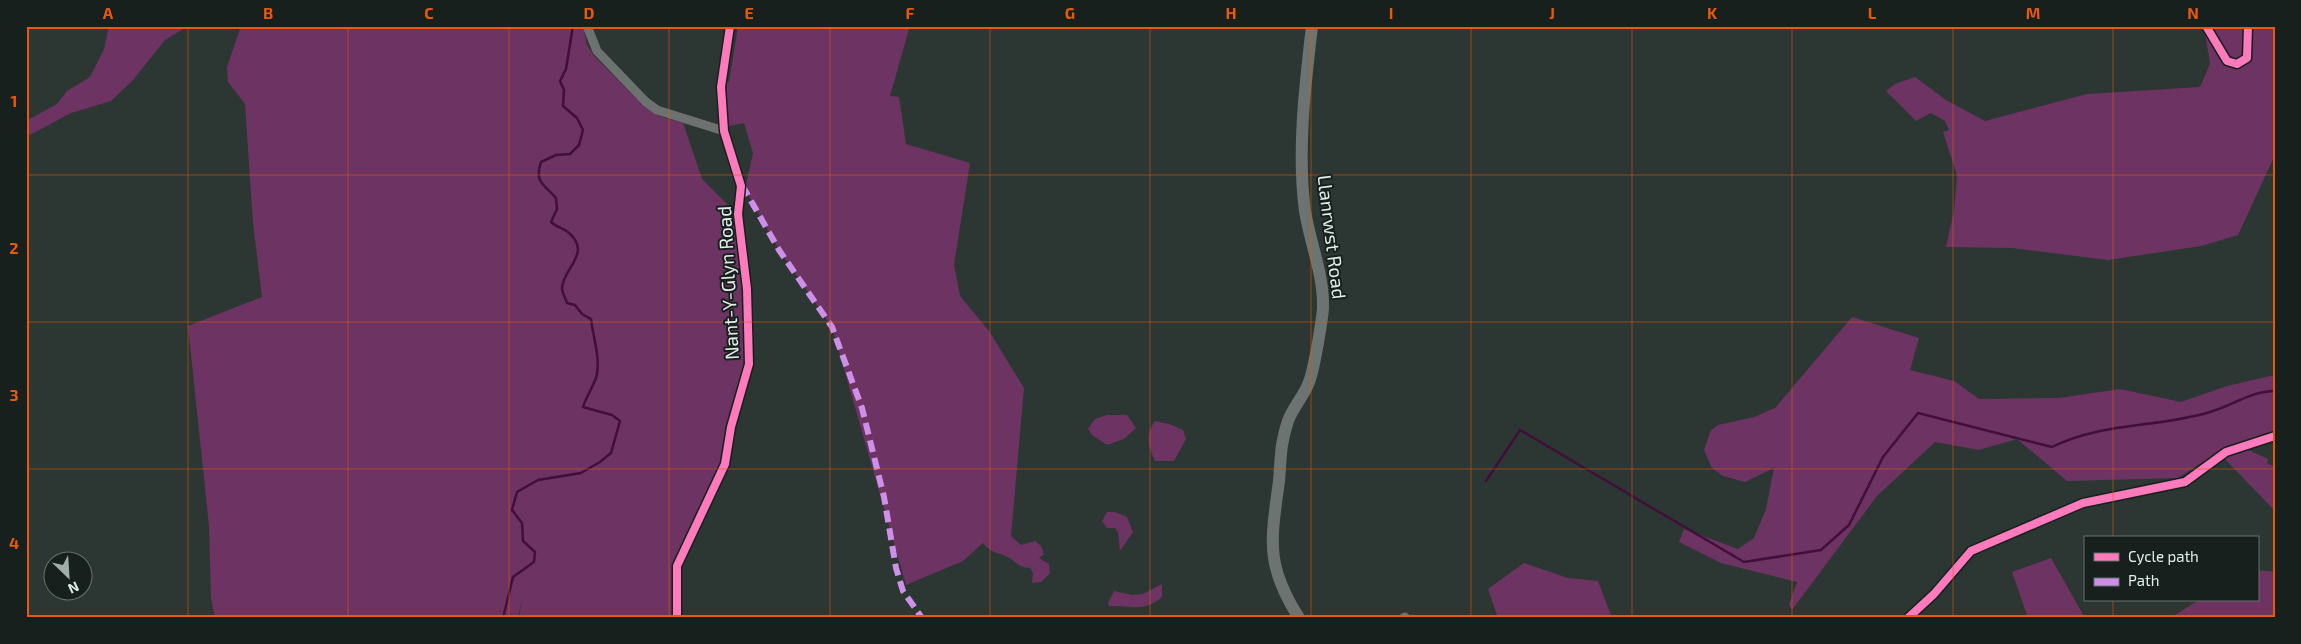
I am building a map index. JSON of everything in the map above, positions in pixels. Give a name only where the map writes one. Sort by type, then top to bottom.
[{"type":"main road","name":"Llanrwst Road","points":[[1299,618],[1276,574],[1272,538],[1282,437],[1288,418],[1310,380],[1323,307],[1318,268],[1305,211],[1304,102],[1312,26]]},
{"type":"street","points":[[586,26],[597,51],[646,102],[657,110],[724,131]]},
{"type":"street","name":"Nant-Y-Glyn Road","points":[[677,618],[677,566],[725,464],[731,427],[749,364],[747,289],[738,214],[742,186],[724,131],[721,87],[730,26]]},
{"type":"street","points":[[2206,26],[2227,61],[2237,64],[2248,58],[2248,26]]},
{"type":"street","points":[[1908,618],[1934,594],[1971,551],[2083,504],[2185,482],[2226,452],[2275,436]]},
{"type":"shaded area","points":[[109,26],[188,26],[165,40],[133,80],[111,101],[71,113],[26,137],[26,121],[57,104],[67,91],[90,77],[104,49]]},
{"type":"shaded area","points":[[241,26],[583,26],[587,45],[594,56],[646,108],[659,116],[683,123],[702,179],[734,211],[744,294],[745,361],[721,463],[682,545],[672,578],[672,618],[519,618],[522,600],[518,618],[215,618],[211,598],[209,526],[188,326],[262,297],[253,223],[245,104],[228,82],[227,67]]},
{"type":"shaded area","points":[[738,26],[910,26],[890,96],[899,97],[906,144],[970,163],[954,265],[960,296],[989,331],[1024,388],[1011,536],[1021,545],[1035,541],[1041,546],[1044,554],[1039,558],[1049,564],[1050,573],[1041,582],[1032,583],[1033,573],[1030,568],[1021,566],[1008,557],[992,551],[983,543],[963,561],[906,585],[832,327],[779,250],[745,189],[753,153],[744,123],[724,127],[722,81],[729,82]]},
{"type":"shaded area","points":[[2204,26],[2275,26],[2275,155],[2238,235],[2201,246],[2108,260],[2012,248],[1946,247],[1954,211],[1957,175],[1943,132],[1949,130],[1945,121],[1931,113],[1916,121],[1886,91],[1895,84],[1915,77],[1946,100],[1985,121],[2087,94],[2200,87],[2210,64]]},
{"type":"shaded area","points":[[1852,317],[1919,338],[1910,370],[1954,381],[1979,399],[2059,398],[2120,389],[2181,402],[2227,386],[2275,375],[2275,431],[2226,447],[2178,478],[2067,481],[2017,439],[1979,450],[1935,442],[1877,496],[1792,610],[1789,605],[1797,582],[1721,563],[1679,542],[1684,529],[1738,549],[1754,538],[1766,509],[1774,468],[1745,482],[1723,476],[1712,468],[1704,450],[1711,430],[1718,425],[1754,417],[1775,408]]},
{"type":"shaded area","points":[[1107,415],[1127,415],[1136,428],[1124,439],[1107,445],[1092,435],[1088,429],[1095,419]]},
{"type":"shaded area","points":[[1155,421],[1183,430],[1186,439],[1174,461],[1155,461],[1149,436]]},
{"type":"shaded area","points":[[2242,447],[2268,459],[2267,463],[2275,467],[2275,511],[2221,455]]},
{"type":"shaded area","points":[[1107,512],[1115,512],[1127,517],[1133,532],[1120,551],[1118,532],[1115,528],[1107,528],[1102,521]]},
{"type":"shaded area","points":[[2051,558],[2085,618],[2028,618],[2012,572]]},
{"type":"shaded area","points":[[1524,563],[1568,578],[1598,581],[1612,618],[1498,618],[1488,589]]},
{"type":"shaded area","points":[[2258,570],[2275,572],[2275,618],[2170,618],[2196,602],[2258,602]]},
{"type":"shaded area","points":[[1162,584],[1162,597],[1149,605],[1143,607],[1109,606],[1108,603],[1114,591],[1132,595],[1143,594]]},
{"type":"waterway","points":[[503,618],[513,577],[534,562],[535,552],[523,541],[522,523],[512,510],[517,492],[538,480],[581,473],[600,462],[611,453],[620,421],[612,415],[583,407],[597,374],[596,346],[591,319],[582,314],[575,305],[567,303],[562,288],[575,260],[578,247],[568,232],[551,222],[557,209],[556,198],[541,183],[539,175],[541,162],[556,155],[570,154],[579,145],[583,130],[577,118],[563,106],[564,90],[560,81],[566,69],[573,26]]},
{"type":"waterway","points":[[1486,481],[1520,430],[1744,562],[1821,550],[1849,525],[1883,457],[1918,413],[2052,447],[2090,433],[2190,417],[2218,409],[2258,393],[2275,391]]},
{"type":"marked path","points":[[742,185],[779,250],[832,327],[862,408],[884,497],[896,568],[903,591],[922,618]]},
{"type":"cycle path","points":[[677,618],[677,566],[725,464],[731,427],[749,364],[747,289],[738,214],[741,186],[724,131],[721,87],[730,26]]},
{"type":"cycle path","points":[[2206,26],[2227,61],[2237,64],[2247,58],[2248,26]]},
{"type":"cycle path","points":[[1908,618],[1934,594],[1971,551],[2083,503],[2185,482],[2226,452],[2275,436]]}]
